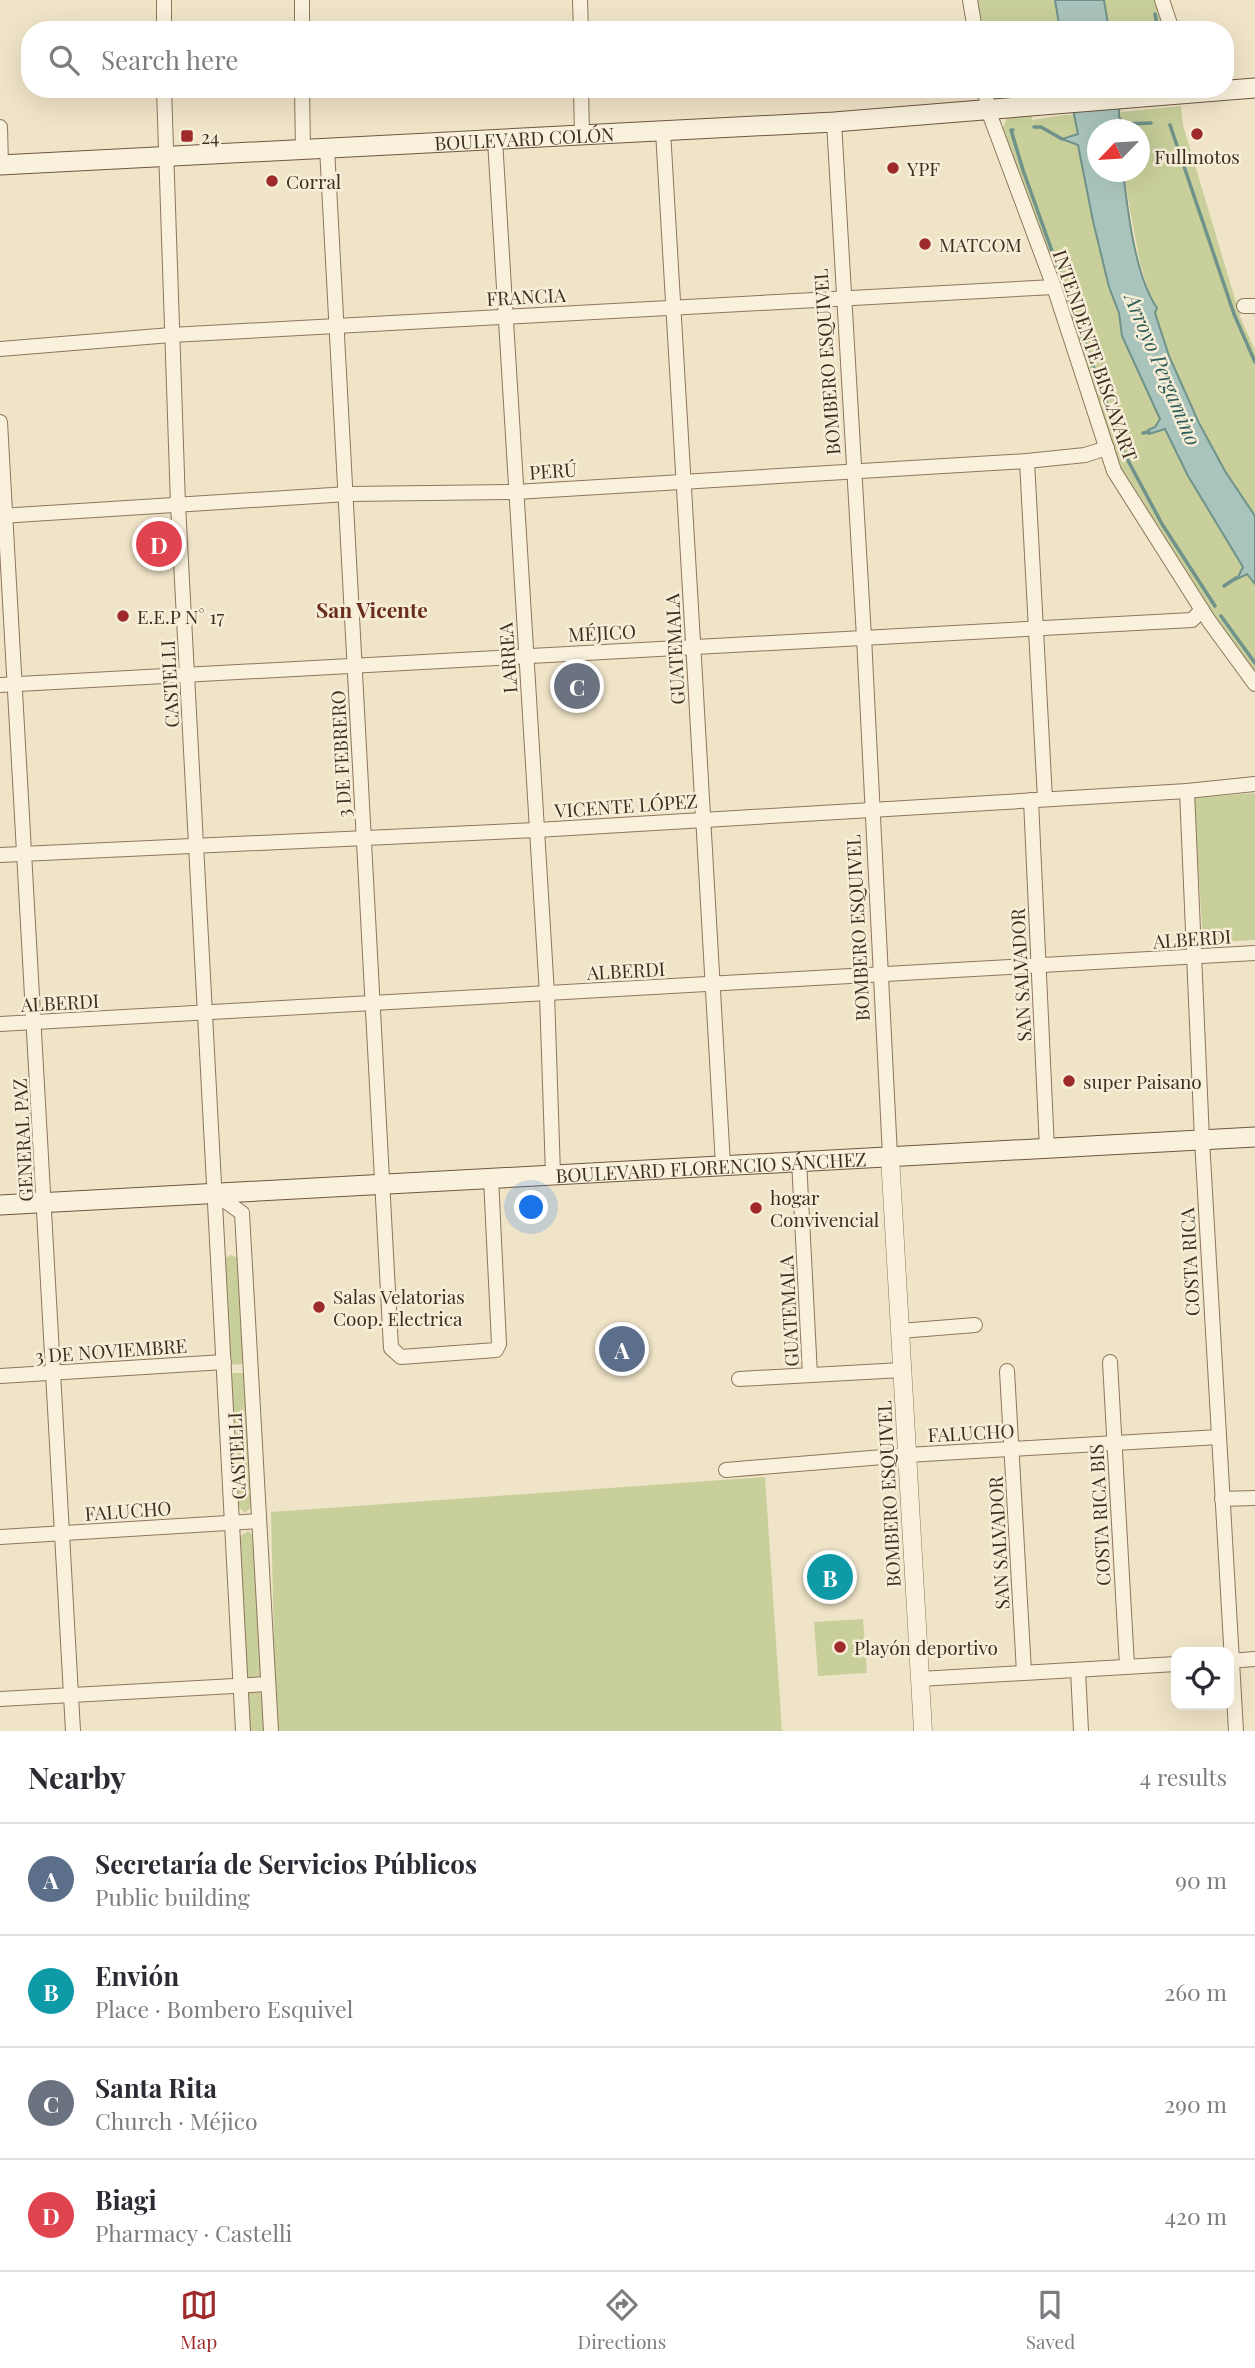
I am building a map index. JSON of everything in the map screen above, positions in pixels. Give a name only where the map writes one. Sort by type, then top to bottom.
[{"type":"main road","name":"BOULEVARD COLÓN","points":[[1234,89],[1255,88]]},
{"type":"main road","name":"BOULEVARD COLÓN","points":[[0,165],[834,122],[1138,98]]},
{"type":"main road","name":"BOULEVARD FLORENCIO SÁNCHEZ","points":[[0,1205],[799,1160],[1255,1138]]},
{"type":"street","points":[[163,0],[164,21]]},
{"type":"street","points":[[302,0],[302,21]]},
{"type":"street","points":[[580,0],[581,21]]},
{"type":"street","points":[[970,0],[974,21]]},
{"type":"street","points":[[1162,0],[1169,21]]},
{"type":"street","name":"CASTELLI","points":[[164,98],[178,505],[243,1731]]},
{"type":"street","points":[[302,98],[303,150]]},
{"type":"street","points":[[582,98],[582,135]]},
{"type":"street","name":"INTENDENTE BISCAYART","points":[[986,98],[988,110],[1054,287],[1114,471],[1202,610],[1255,684]]},
{"type":"street","name":"BOMBERO ESQUIVEL","points":[[834,122],[923,1731]]},
{"type":"street","points":[[0,127],[0,165]]},
{"type":"street","name":"GUATEMALA","points":[[663,131],[686,480],[692,646],[723,1165]]},
{"type":"street","name":"LARREA","points":[[495,140],[508,316],[516,492],[547,994],[553,1174]]},
{"type":"street","name":"3 DE FEBRERO","points":[[327,148],[348,494],[391,1348],[396,1355],[401,1357],[496,1350],[499,1344],[491,1178]]},
{"type":"street","name":"FRANCIA","points":[[0,349],[171,335],[1054,287]]},
{"type":"street","name":"GENERAL PAZ","points":[[0,422],[7,684],[24,854],[73,1731]]},
{"type":"street","name":"PERÚ","points":[[3,516],[348,494],[516,492],[1027,461],[1085,455],[1107,449]]},
{"type":"street","name":"SAN SALVADOR","points":[[1027,461],[1034,629],[1039,966],[1047,1149]]},
{"type":"street","name":"MÉJICO","points":[[7,684],[1192,620],[1202,610]]},
{"type":"street","name":"VICENTE LÓPEZ","points":[[0,855],[537,830],[1187,791],[1255,784]]},
{"type":"street","name":"COSTA RICA","points":[[1187,791],[1202,1140],[1229,1647]]},
{"type":"street","name":"ALBERDI","points":[[0,1024],[1255,953]]},
{"type":"street","name":"GUATEMALA","points":[[799,1160],[810,1375]]},
{"type":"street","name":"CASTELLI","points":[[214,1192],[242,1213],[271,1731]]},
{"type":"street","points":[[900,1331],[975,1325]]},
{"type":"street","name":"COSTA RICA BIS","points":[[1110,1362],[1127,1667]]},
{"type":"street","name":"3 DE NOVIEMBRE","points":[[0,1376],[224,1365],[250,1368]]},
{"type":"street","points":[[739,1379],[902,1370]]},
{"type":"street","name":"SAN SALVADOR","points":[[1007,1371],[1024,1672]]},
{"type":"street","name":"FALUCHO","points":[[726,1470],[907,1455],[1219,1437]]},
{"type":"street","points":[[1222,1499],[1255,1498]]},
{"type":"street","name":"FALUCHO","points":[[0,1537],[259,1521]]},
{"type":"street","points":[[1234,1661],[1255,1659]]},
{"type":"street","points":[[920,1679],[1171,1664]]},
{"type":"street","points":[[1079,1670],[1081,1731]]},
{"type":"street","points":[[0,1699],[268,1684]]},
{"type":"street","name":"COSTA RICA","points":[[1234,1708],[1236,1731]]},
{"type":"green space","points":[[976,0],[1055,0],[1058,21],[979,21]]},
{"type":"green space","points":[[1104,0],[1156,0],[1162,21],[1108,21]]},
{"type":"green space","points":[[995,98],[1028,98],[1028,100]]},
{"type":"green space","points":[[1181,106],[1183,125],[1241,319],[1255,350],[1255,516],[1214,452],[1169,356],[1140,263],[1125,182],[1150,182],[1150,119],[1121,119],[1121,112]]},
{"type":"green space","points":[[1074,115],[1078,134],[1075,142],[1078,145],[1109,287],[1124,331],[1122,336],[1160,419],[1153,434],[1161,428],[1165,429],[1188,476],[1243,567],[1237,579],[1247,574],[1255,584],[1255,674],[1213,616],[1120,467],[1002,130],[1007,118],[1032,116],[1032,120]]},
{"type":"green space","points":[[1255,793],[1255,940],[1203,943],[1194,798]]},
{"type":"green space","points":[[231,1255],[238,1258],[245,1364],[229,1365],[225,1258]]},
{"type":"green space","points":[[230,1373],[245,1373],[253,1505],[245,1513],[237,1505]]},
{"type":"green space","points":[[765,1477],[782,1731],[276,1731],[271,1512]]},
{"type":"green space","points":[[248,1531],[255,1537],[262,1677],[246,1678],[239,1537]]},
{"type":"green space","name":"Playón deportivo","points":[[863,1619],[867,1673],[818,1676],[814,1622]]},
{"type":"green space","points":[[263,1692],[265,1731],[249,1731],[247,1693]]},
{"type":"water","points":[[1055,0],[1104,0],[1108,21],[1058,21]]},
{"type":"water","name":"Arroyo Pergamino","points":[[1071,98],[1120,98],[1120,119],[1087,119],[1087,182],[1124,182],[1138,261],[1149,295],[1157,308],[1155,313],[1169,356],[1199,423],[1225,471],[1255,516],[1255,584],[1247,574],[1237,579],[1243,567],[1188,476],[1165,429],[1149,434],[1148,430],[1155,427],[1160,419],[1122,336],[1119,313],[1109,287],[1093,221],[1078,145],[1062,139],[1078,134]]},
{"type":"waterway","points":[[1155,14],[1156,21]]},
{"type":"waterway","points":[[1170,125],[1234,314],[1255,362]]},
{"type":"waterway","points":[[1034,127],[1041,127],[1062,139]]},
{"type":"waterway","points":[[1013,130],[1023,170],[1125,455],[1162,524],[1215,606]]},
{"type":"waterway","points":[[1143,433],[1149,432]]},
{"type":"waterway","points":[[1224,586],[1236,578]]},
{"type":"waterway","points":[[1221,616],[1255,663]]},
{"type":"place","name":"Fullmotos","points":[[1197,134]]},
{"type":"place","name":"24","points":[[187,136]]},
{"type":"place","name":"YPF","points":[[893,168]]},
{"type":"place","name":"Corral","points":[[272,181]]},
{"type":"place","name":"MATCOM","points":[[925,244]]},
{"type":"place","name":"Biagi","points":[[159,544]]},
{"type":"place","name":"E.E.P N° 17","points":[[123,616]]},
{"type":"place","name":"Santa Rita","points":[[577,686]]},
{"type":"place","name":"super Paisano","points":[[1069,1081]]},
{"type":"place","name":"hogar Convivencial","points":[[756,1208]]},
{"type":"place","name":"Salas Velatorias Coop. Electrica","points":[[319,1307]]},
{"type":"place","name":"Secretaría de Servicios Públicos","points":[[622,1349]]},
{"type":"place","name":"Envión","points":[[830,1577]]},
{"type":"place","name":"Playón deportivo","points":[[840,1647]]},
{"type":"district","name":"San Vicente","points":[[372,609]]}]
